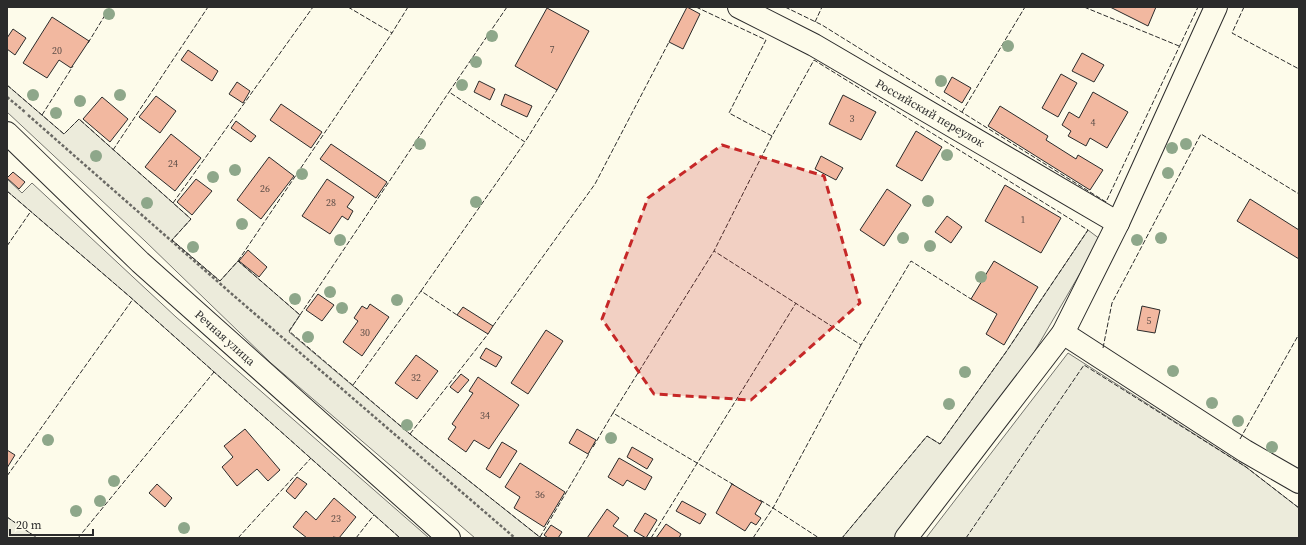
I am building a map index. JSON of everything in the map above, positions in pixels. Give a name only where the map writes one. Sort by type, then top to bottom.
[{"type":"street","name":"Российский переулок","points":[[739,7],[814,45],[1118,223]]},
{"type":"street","points":[[906,538],[1063,333],[1118,223],[1216,7]]},
{"type":"street","name":"Речная улица","points":[[7,133],[140,262],[449,538]]},
{"type":"street","points":[[1063,333],[1245,451],[1299,482]]},
{"type":"path","points":[[7,97],[227,290],[516,538]]},
{"type":"highlighted area","points":[[722,145],[824,176],[860,303],[751,400],[654,394],[602,319],[648,198]]},
{"type":"shaded area","points":[[7,85],[64,134],[79,119],[191,219],[172,240],[220,281],[238,261],[300,315],[289,332],[410,434],[541,538],[475,538],[271,363],[145,241],[7,112]]},
{"type":"shaded area","points":[[7,179],[22,193],[32,183],[176,317],[429,538],[400,538],[129,296],[7,191]]},
{"type":"shaded area","points":[[1088,230],[1100,239],[1022,373],[896,538],[842,538],[927,436],[940,444],[1006,352]]},
{"type":"shaded area","points":[[1068,353],[1246,467],[1299,508],[1299,538],[926,538]]},
{"type":"shaded area","points":[[7,517],[37,538],[7,538]]},
{"type":"building","points":[[687,7],[700,14],[683,49],[669,42]]},
{"type":"building","points":[[1110,7],[1156,7],[1148,26]]},
{"type":"building","points":[[547,8],[589,31],[557,90],[515,66]]},
{"type":"building","points":[[52,17],[89,41],[71,68],[59,60],[47,78],[23,63]]},
{"type":"building","points":[[13,29],[26,38],[15,55],[7,49],[7,38]]},
{"type":"building","points":[[188,50],[218,71],[212,81],[181,60]]},
{"type":"building","points":[[1082,53],[1104,65],[1094,82],[1072,71]]},
{"type":"building","points":[[1061,74],[1077,83],[1058,117],[1042,108]]},
{"type":"building","points":[[952,77],[971,88],[962,103],[944,92]]},
{"type":"building","points":[[479,81],[495,89],[490,100],[474,92]]},
{"type":"building","points":[[237,82],[250,91],[243,103],[229,94]]},
{"type":"building","points":[[1093,92],[1128,112],[1107,148],[1090,138],[1086,146],[1068,136],[1071,131],[1062,125],[1069,112],[1079,118]]},
{"type":"building","points":[[505,94],[532,106],[527,117],[501,105]]},
{"type":"building","points":[[843,95],[876,112],[861,140],[829,124]]},
{"type":"building","points":[[156,96],[176,111],[160,133],[139,117]]},
{"type":"building","points":[[102,97],[128,119],[110,142],[83,119]]},
{"type":"building","points":[[281,104],[322,132],[311,148],[270,120]]},
{"type":"building","points":[[1000,106],[1048,136],[1046,140],[1076,159],[1078,155],[1103,170],[1090,190],[988,126]]},
{"type":"building","points":[[236,121],[256,136],[251,142],[231,128]]},
{"type":"building","points":[[916,131],[942,147],[922,181],[896,166]]},
{"type":"building","points":[[171,134],[201,158],[175,191],[145,167]]},
{"type":"building","points":[[331,144],[387,182],[376,198],[320,159]]},
{"type":"building","points":[[821,156],[843,168],[836,180],[815,169]]},
{"type":"building","points":[[269,157],[294,176],[261,219],[237,200]]},
{"type":"building","points":[[13,172],[25,182],[19,189],[7,178]]},
{"type":"building","points":[[196,179],[212,191],[192,215],[177,202]]},
{"type":"building","points":[[327,179],[354,197],[347,207],[353,211],[348,220],[342,216],[330,234],[302,216]]},
{"type":"building","points":[[1005,185],[1061,218],[1041,253],[985,221]]},
{"type":"building","points":[[887,189],[911,205],[884,246],[860,230]]},
{"type":"building","points":[[1250,199],[1299,230],[1299,259],[1237,221]]},
{"type":"building","points":[[947,216],[962,227],[951,243],[935,232]]},
{"type":"building","points":[[248,250],[267,267],[259,277],[239,261]]},
{"type":"building","points":[[994,261],[1038,287],[1004,345],[986,334],[997,314],[971,299]]},
{"type":"building","points":[[318,294],[334,305],[322,321],[306,310]]},
{"type":"building","points":[[370,304],[389,317],[362,356],[343,342],[358,321],[354,318],[362,306],[367,309]]},
{"type":"building","points":[[1142,306],[1160,310],[1155,333],[1137,330]]},
{"type":"building","points":[[463,307],[493,326],[488,334],[457,315]]},
{"type":"building","points":[[546,330],[563,341],[528,394],[511,383]]},
{"type":"building","points":[[486,348],[502,357],[496,367],[480,358]]},
{"type":"building","points":[[416,355],[438,371],[417,399],[395,383]]},
{"type":"building","points":[[461,374],[469,380],[458,393],[450,387]]},
{"type":"building","points":[[478,377],[519,405],[489,449],[474,440],[466,452],[448,439],[456,427],[452,424],[473,393],[469,391]]},
{"type":"building","points":[[245,429],[280,470],[268,481],[257,469],[237,486],[222,467],[233,457],[224,446]]},
{"type":"building","points":[[577,429],[596,440],[588,454],[569,443]]},
{"type":"building","points":[[502,442],[517,451],[500,478],[486,469]]},
{"type":"building","points":[[632,447],[653,459],[647,469],[627,457]]},
{"type":"building","points":[[7,450],[15,455],[7,468]]},
{"type":"building","points":[[619,458],[652,477],[645,490],[627,480],[623,486],[608,477]]},
{"type":"building","points":[[520,463],[565,492],[544,527],[514,508],[520,497],[505,487]]},
{"type":"building","points":[[297,477],[307,484],[295,499],[286,491]]},
{"type":"building","points":[[157,484],[172,498],[165,507],[149,493]]},
{"type":"building","points":[[732,484],[762,502],[755,514],[761,518],[756,525],[751,522],[745,531],[716,513]]},
{"type":"building","points":[[334,498],[356,517],[339,538],[307,538],[293,527],[306,511],[316,520]]},
{"type":"building","points":[[682,501],[706,514],[700,524],[676,511]]},
{"type":"building","points":[[607,509],[619,518],[613,526],[628,536],[627,538],[587,538]]},
{"type":"building","points":[[645,513],[657,520],[646,538],[634,531]]},
{"type":"building","points":[[666,524],[681,534],[679,538],[656,538]]},
{"type":"building","points":[[551,525],[562,532],[558,538],[548,538],[544,535]]},
{"type":"fence","points":[[88,43],[110,7]]},
{"type":"fence","points":[[113,150],[208,7]]},
{"type":"fence","points":[[173,203],[313,7]]},
{"type":"fence","points":[[348,7],[392,33],[408,7]]},
{"type":"fence","points":[[507,7],[449,92],[525,142],[557,90]]},
{"type":"fence","points":[[696,7],[766,40],[729,113],[772,136],[814,60],[1088,230],[1006,352],[940,444],[927,436],[842,538]]},
{"type":"fence","points":[[785,7],[822,25],[1106,202],[1198,7]]},
{"type":"fence","points":[[815,22],[822,7]]},
{"type":"fence","points":[[962,112],[1025,7]]},
{"type":"fence","points":[[1084,7],[1179,46]]},
{"type":"fence","points":[[1244,7],[1232,33],[1299,69]]},
{"type":"fence","points":[[238,261],[392,33]]},
{"type":"fence","points":[[493,326],[595,184],[669,42]]},
{"type":"fence","points":[[42,115],[73,66]]},
{"type":"fence","points":[[7,85],[64,134],[79,119],[191,219],[172,240],[220,281],[238,261],[300,315],[289,331],[410,434],[541,538]]},
{"type":"fence","points":[[300,315],[449,92]]},
{"type":"fence","points":[[1103,348],[1112,303],[1201,134],[1299,194]]},
{"type":"fence","points":[[772,136],[714,251],[861,345],[911,261],[971,299]]},
{"type":"fence","points":[[421,291],[525,142]]},
{"type":"fence","points":[[7,191],[129,296],[400,538]]},
{"type":"fence","points":[[7,246],[31,211]]},
{"type":"fence","points":[[613,413],[714,251]]},
{"type":"fence","points":[[353,385],[421,291],[457,315]]},
{"type":"fence","points":[[7,476],[133,299]]},
{"type":"fence","points":[[651,538],[796,303]]},
{"type":"fence","points":[[410,434],[488,334]]},
{"type":"fence","points":[[1240,439],[1299,334]]},
{"type":"fence","points":[[760,500],[773,508],[861,345]]},
{"type":"fence","points":[[966,538],[1084,365],[1246,467],[1299,508]]},
{"type":"fence","points":[[78,538],[214,372]]},
{"type":"fence","points":[[593,447],[613,413],[734,485]]},
{"type":"fence","points":[[540,537],[590,452]]},
{"type":"fence","points":[[238,538],[311,458]]},
{"type":"fence","points":[[753,538],[773,508],[819,538]]},
{"type":"fence","points":[[356,538],[374,515]]},
{"type":"fence","points":[[7,517],[37,538]]}]
